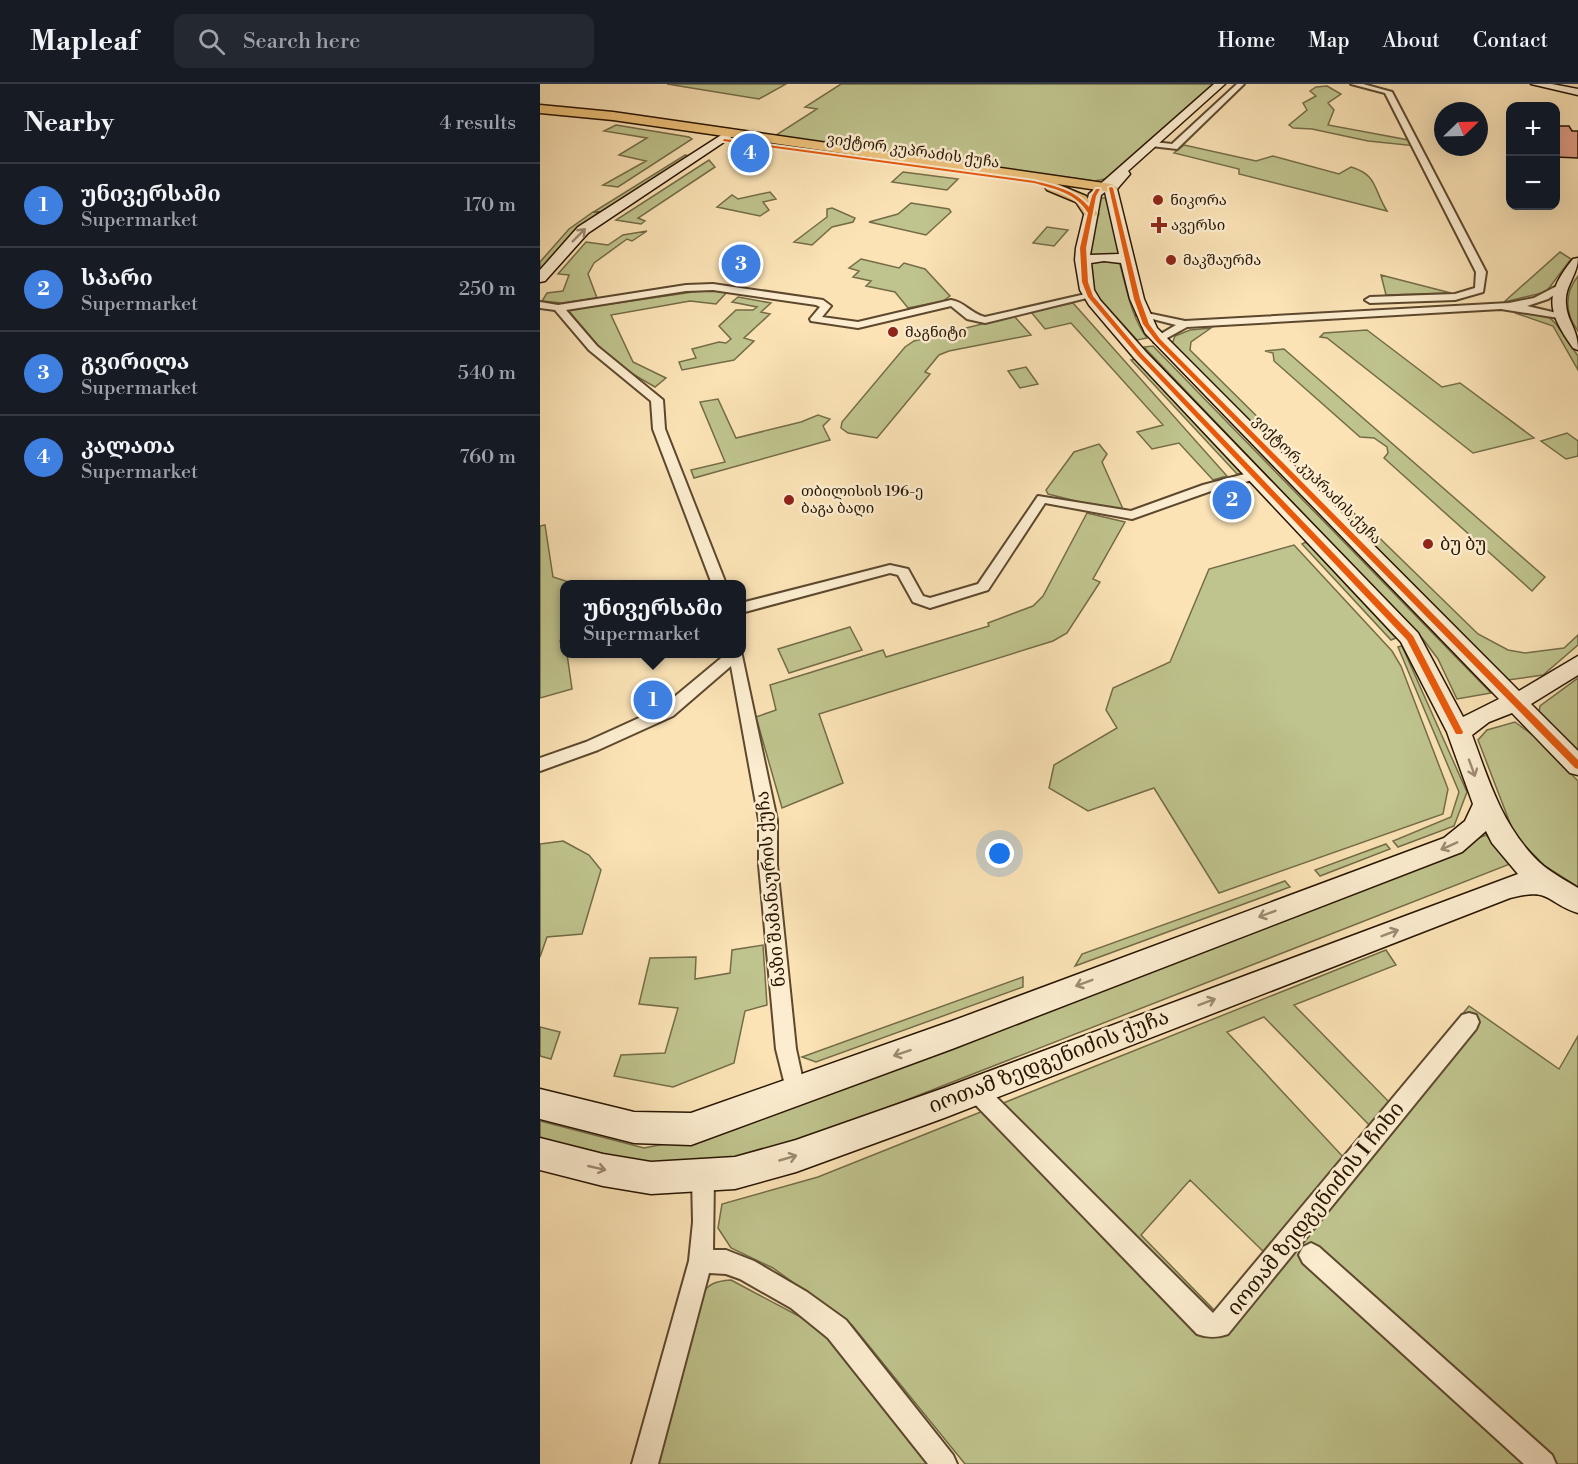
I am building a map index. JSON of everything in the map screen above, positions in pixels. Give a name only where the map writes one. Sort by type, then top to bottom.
[{"type":"main road","points":[[1220,84],[1094,196],[1082,260],[1090,296],[1132,346],[1410,638],[1459,732],[1485,804],[1509,848],[1531,871],[1578,902]]},
{"type":"main road","points":[[1536,84],[1578,92]]},
{"type":"main road","name":"ვიქტორ კუპრაძის ქუჩა","points":[[540,110],[1034,182],[1104,188]]},
{"type":"main road","name":"ვიქტორ კუპრაძის ქუჩა","points":[[540,115],[629,122],[697,136],[727,137],[1104,188]]},
{"type":"main road","points":[[571,224],[681,154],[697,142],[697,136]]},
{"type":"main road","points":[[540,278],[583,230],[727,137]]},
{"type":"main road","points":[[681,154],[693,153],[698,156]]},
{"type":"main road","points":[[1034,182],[1078,196],[1084,201],[1091,214]]},
{"type":"main road","name":"ვიქტორ კუპრაძის ქუჩა","points":[[1104,188],[1142,315],[1158,340],[1578,766]]},
{"type":"main road","points":[[1082,260],[1104,257],[1127,259]]},
{"type":"main road","points":[[1578,262],[1558,290],[1556,299],[1561,317],[1578,345]]},
{"type":"main road","points":[[1132,346],[1158,340]]},
{"type":"main road","points":[[1459,732],[1481,716],[1548,686],[1578,664]]},
{"type":"main road","points":[[540,1104],[630,1127],[674,1131],[714,1121],[952,1035],[1453,845],[1467,837],[1477,827],[1485,804]]},
{"type":"main road","name":"იოთამ ზედგენიძის ქუჩა","points":[[540,1154],[603,1170],[651,1178],[703,1177],[735,1173],[796,1156],[976,1091],[1488,895],[1525,884],[1548,884]]},
{"type":"street","points":[[1154,144],[1174,147],[1241,84]]},
{"type":"street","points":[[1354,84],[1388,92],[1481,272],[1480,290],[1455,297],[1370,300]]},
{"type":"street","points":[[540,305],[558,308],[686,288],[713,287],[819,302],[826,306],[815,319],[850,326],[951,303],[958,304],[971,317],[985,320],[1090,296]]},
{"type":"street","points":[[1142,315],[1185,324],[1524,305],[1545,298],[1558,290]]},
{"type":"street","points":[[1501,306],[1561,317]]},
{"type":"street","points":[[558,308],[592,348],[657,400],[659,429],[717,580]]},
{"type":"street","points":[[1158,340],[1185,324]]},
{"type":"street","points":[[746,607],[890,569],[903,572],[918,598],[930,603],[983,587],[1042,499],[1132,515],[1207,488],[1256,476]]},
{"type":"street","points":[[540,765],[592,746],[667,712],[730,658]]},
{"type":"street","name":"ნაზი შამანაურის ქუჩა","points":[[736,658],[768,820],[768,865],[786,1049],[795,1090]]},
{"type":"street","name":"იოთამ ზედგენიძის I ჩიხი","points":[[976,1091],[1206,1325],[1219,1325],[1469,1022]]},
{"type":"street","points":[[645,1464],[701,1261],[704,1222],[703,1177]]},
{"type":"street","points":[[1311,1256],[1543,1464]]},
{"type":"street","points":[[701,1261],[726,1262],[746,1269],[799,1300],[837,1329],[944,1464]]},
{"type":"green space","points":[[667,84],[786,84],[759,99]]},
{"type":"green space","points":[[841,84],[1213,84],[1116,171],[1105,179],[1094,181],[773,137],[817,109],[805,107]]},
{"type":"green space","points":[[1327,86],[1341,94],[1328,103],[1334,110],[1328,125],[1414,141],[1416,146],[1368,141],[1312,129],[1293,128],[1289,125],[1307,110],[1303,103],[1316,96],[1310,91],[1316,87]]},
{"type":"green space","points":[[616,125],[692,139],[618,187],[603,185],[646,161],[619,155],[647,138],[604,131]]},
{"type":"green space","points":[[1184,145],[1256,161],[1273,156],[1339,174],[1351,167],[1360,170],[1371,179],[1387,211],[1239,174],[1239,169],[1174,153]]},
{"type":"green space","points":[[685,155],[690,156],[602,212],[595,211]]},
{"type":"green space","points":[[709,160],[715,167],[638,218],[645,221],[641,224],[616,220]]},
{"type":"green space","points":[[903,172],[958,179],[947,190],[892,182]]},
{"type":"green space","points":[[770,192],[776,199],[763,202],[769,210],[760,216],[717,207],[732,195],[738,199]]},
{"type":"green space","points":[[1098,198],[1105,198],[1110,207],[1121,255],[1090,256]]},
{"type":"green space","points":[[911,203],[949,209],[951,212],[926,235],[869,222],[898,214]]},
{"type":"green space","points":[[832,208],[855,218],[853,222],[832,227],[812,245],[794,242],[827,217],[827,209]]},
{"type":"green space","points":[[593,212],[600,213],[579,227],[540,270],[540,262],[569,229]]},
{"type":"green space","points":[[1047,227],[1068,230],[1054,246],[1033,243]]},
{"type":"green space","points":[[647,231],[632,241],[627,239],[594,263],[588,274],[597,298],[562,303],[542,301],[547,293],[563,291],[569,275],[558,274],[586,242],[608,245],[623,235]]},
{"type":"green space","points":[[1560,252],[1571,259],[1546,292],[1504,302]]},
{"type":"green space","points":[[861,259],[899,268],[904,263],[925,269],[950,296],[943,301],[908,308],[895,292],[866,286],[871,281],[853,277],[859,271],[849,268]]},
{"type":"green space","points":[[1119,261],[1133,311],[1147,338],[1137,340],[1097,296],[1090,282],[1090,262]]},
{"type":"green space","points":[[1381,275],[1451,293],[1386,295]]},
{"type":"green space","points":[[1578,276],[1578,331],[1569,311],[1568,296]]},
{"type":"green space","points":[[707,290],[727,292],[716,304],[690,301],[611,315],[633,362],[666,378],[655,387],[612,362],[568,310]]},
{"type":"green space","points":[[738,297],[771,303],[761,312],[770,314],[744,338],[754,341],[734,360],[682,370],[679,362],[696,358],[692,349],[719,342],[726,343],[731,339],[719,326],[736,310],[753,310],[757,307],[732,302]]},
{"type":"green space","points":[[1073,303],[1227,476],[1213,480],[1179,443],[1152,449],[1137,432],[1163,425],[1071,323],[1045,329],[1031,312]]},
{"type":"green space","points":[[1526,312],[1550,318],[1556,324],[1578,356],[1578,370],[1553,326],[1515,313]]},
{"type":"green space","points":[[1014,316],[1031,335],[939,355],[925,372],[930,374],[877,438],[848,433],[841,428],[842,422],[905,347],[914,341]]},
{"type":"green space","points":[[1211,328],[1191,342],[1190,350],[1292,451],[1288,452],[1293,458],[1283,456],[1172,344],[1175,336],[1190,330]]},
{"type":"green space","points":[[1367,330],[1442,387],[1460,383],[1534,438],[1473,453],[1327,338],[1320,337],[1324,333]]},
{"type":"green space","points":[[1153,346],[1491,693],[1457,699],[1438,659],[1423,639],[1144,347]]},
{"type":"green space","points":[[1284,349],[1545,577],[1532,591],[1384,458],[1388,453],[1387,447],[1374,438],[1360,437],[1274,361],[1273,353],[1265,351]]},
{"type":"green space","points":[[1136,359],[1241,473],[1237,474],[1131,360]]},
{"type":"green space","points":[[1026,367],[1038,384],[1020,388],[1008,371]]},
{"type":"green space","points":[[718,399],[736,438],[801,422],[818,415],[830,419],[823,426],[830,440],[694,478],[691,470],[725,462],[700,402]]},
{"type":"green space","points":[[1567,433],[1578,441],[1578,456],[1566,459],[1541,441]]},
{"type":"green space","points":[[1099,444],[1107,454],[1102,462],[1123,509],[1116,511],[1048,494],[1046,490],[1074,452]]},
{"type":"green space","points":[[1310,475],[1316,481],[1320,480],[1478,634],[1508,650],[1525,653],[1564,648],[1578,635],[1578,645],[1543,675],[1508,680],[1307,480]]},
{"type":"green space","points":[[1087,513],[1125,522],[1093,579],[1100,582],[1067,633],[1053,641],[819,714],[843,783],[782,808],[756,717],[776,710],[770,685],[883,650],[886,657],[989,626],[988,623],[1033,606],[1043,596]]},
{"type":"green space","points":[[545,525],[553,577],[562,580],[560,580],[560,658],[568,658],[572,689],[540,698],[540,526]]},
{"type":"green space","points":[[1306,542],[1396,638],[1391,640],[1302,544]]},
{"type":"green space","points":[[1294,545],[1392,651],[1401,666],[1448,789],[1443,814],[1219,893],[1154,788],[1088,811],[1049,788],[1054,765],[1117,728],[1106,710],[1113,688],[1170,662],[1209,569]]},
{"type":"green space","points":[[850,627],[862,650],[789,673],[778,649]]},
{"type":"green space","points":[[1402,646],[1467,792],[1454,826],[1398,847],[1393,841],[1451,817],[1459,792],[1398,647]]},
{"type":"green space","points":[[1578,678],[1578,750],[1539,712],[1540,706]]},
{"type":"green space","points":[[1515,722],[1534,736],[1578,781],[1578,887],[1545,866],[1515,836],[1478,740],[1487,730]]},
{"type":"green space","points":[[1486,835],[1501,850],[1510,864],[812,1137],[719,1164],[637,1162],[540,1138],[540,1121],[644,1148],[695,1138],[799,1102]]},
{"type":"green space","points":[[563,841],[589,855],[601,870],[582,934],[547,937],[540,957],[540,844]]},
{"type":"green space","points":[[1386,844],[1390,849],[1320,876],[1315,870]]},
{"type":"green space","points":[[1285,881],[1290,887],[1075,966],[1082,954]]},
{"type":"green space","points":[[763,945],[767,1005],[745,1011],[734,1063],[673,1087],[614,1076],[621,1055],[665,1053],[678,1008],[639,1004],[650,958],[696,957],[695,979],[730,973],[732,950]]},
{"type":"green space","points":[[1386,950],[1396,965],[1294,1005],[1390,1103],[1469,1006],[1559,1069],[1578,1036],[1578,1464],[965,1464],[852,1325],[773,1268],[731,1248],[718,1228],[722,1204],[818,1177]],"holes":[[[1264,1017],[1374,1130],[1345,1159],[1227,1032]],[[1190,1180],[1268,1256],[1220,1316],[1141,1235]]]},
{"type":"green space","points":[[1023,977],[1023,987],[816,1062],[802,1057]]},
{"type":"green space","points":[[540,1027],[560,1032],[551,1059],[540,1056]]},
{"type":"green space","points":[[731,1280],[810,1322],[830,1336],[931,1464],[653,1464],[699,1297],[712,1284]]},
{"type":"building","points":[[1560,126],[1569,126],[1572,131],[1578,131],[1578,158],[1560,157]]},
{"type":"cycle path","points":[[724,140],[1034,182],[1074,195],[1081,200],[1091,214]]},
{"type":"cycle path","points":[[1111,188],[1137,299],[1146,324],[1158,340],[1578,766]]},
{"type":"cycle path","points":[[1098,190],[1094,196],[1083,248],[1085,282],[1090,296],[1140,355],[1410,638],[1459,732]]},
{"type":"place","name":"კალათა","points":[[750,153]]},
{"type":"place","name":"ნიკორა","points":[[1158,200]]},
{"type":"place","name":"ავერსი","points":[[1159,225]]},
{"type":"place","name":"მაკშაურმა","points":[[1171,260]]},
{"type":"place","name":"გვირილა","points":[[741,264]]},
{"type":"place","name":"მაგნიტი","points":[[893,332]]},
{"type":"place","name":"თბილისის 196-ე ბაგა ბაღი","points":[[789,500]]},
{"type":"place","name":"სპარი","points":[[1232,500]]},
{"type":"place","name":"ბუ ბუ","points":[[1428,544]]},
{"type":"place","name":"უნივერსამი","points":[[653,700]]}]
